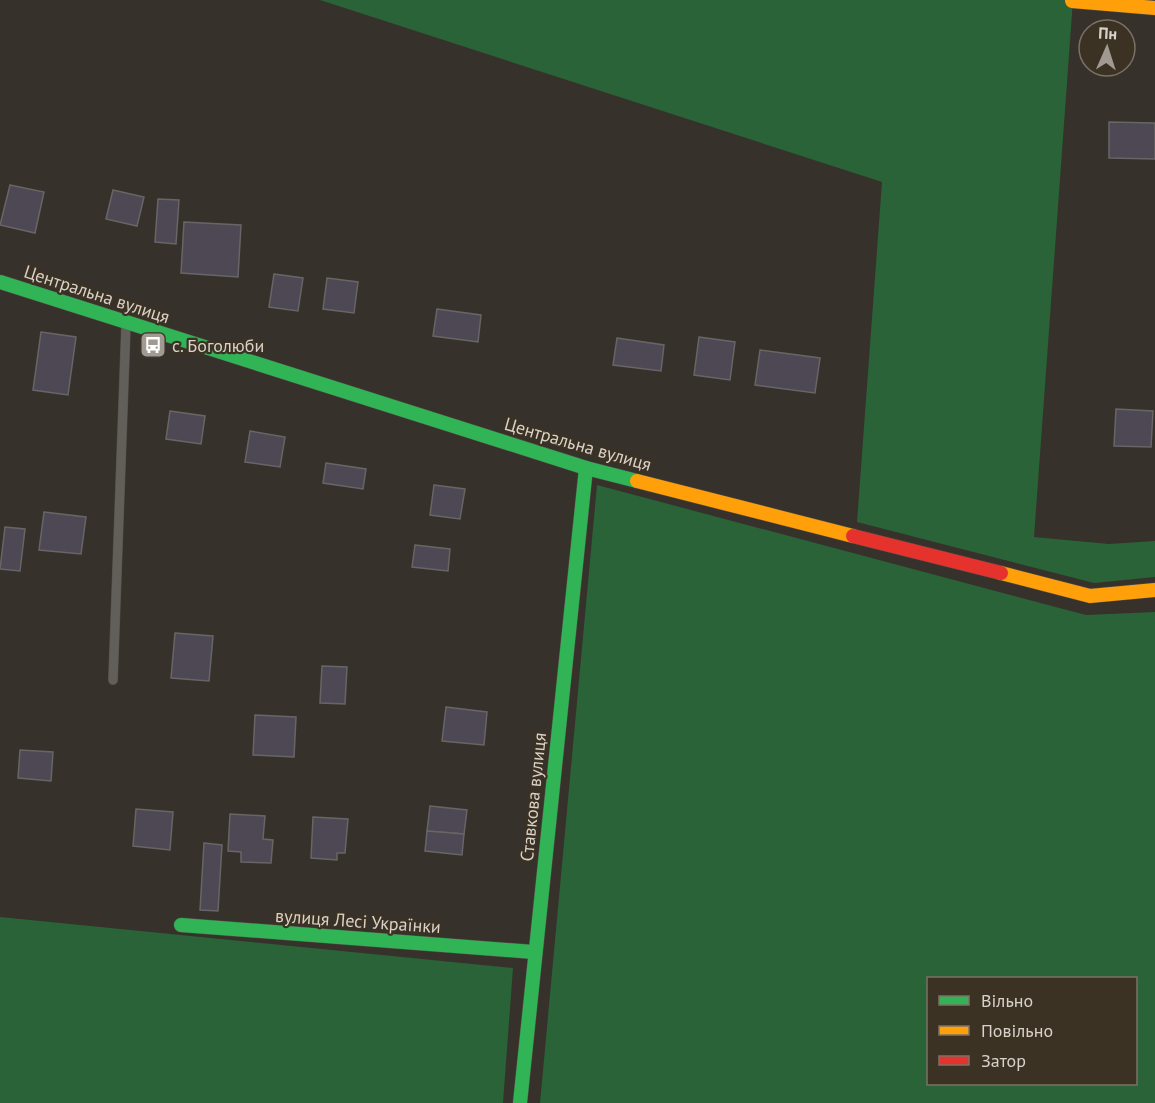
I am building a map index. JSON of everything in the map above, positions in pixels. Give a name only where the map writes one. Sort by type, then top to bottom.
[{"type":"street","points":[[1072,1],[1155,8]]},
{"type":"street","name":"Центральна вулиця","points":[[0,282],[586,468],[1090,596],[1155,590]]},
{"type":"street","name":"Ставкова вулиця","points":[[520,1103],[533,952],[550,815],[586,468]]},
{"type":"street","name":"вулиця Лесі Українки","points":[[181,925],[533,952]]},
{"type":"lane","points":[[113,680],[126,322]]},
{"type":"green space","points":[[320,0],[1073,0],[1034,537],[1109,544],[1155,541],[1155,577],[1094,583],[857,522],[882,182]]},
{"type":"green space","points":[[597,485],[1086,615],[1155,612],[1155,1103],[540,1103]]},
{"type":"green space","points":[[0,917],[513,968],[503,1103],[0,1103]]},
{"type":"building","points":[[1109,122],[1155,123],[1155,159],[1109,158]]},
{"type":"building","points":[[10,185],[44,192],[35,233],[0,225]]},
{"type":"building","points":[[113,190],[144,197],[137,226],[106,219]]},
{"type":"building","points":[[158,199],[179,200],[176,244],[155,242]]},
{"type":"building","points":[[184,222],[241,225],[238,277],[181,273]]},
{"type":"building","points":[[274,274],[303,278],[298,311],[269,307]]},
{"type":"building","points":[[327,278],[358,282],[354,313],[323,309]]},
{"type":"building","points":[[437,309],[481,315],[478,342],[433,336]]},
{"type":"building","points":[[41,332],[76,337],[68,395],[33,390]]},
{"type":"building","points":[[699,337],[735,342],[730,380],[694,375]]},
{"type":"building","points":[[617,338],[664,345],[661,371],[613,365]]},
{"type":"building","points":[[760,350],[820,358],[815,393],[755,385]]},
{"type":"building","points":[[1116,409],[1153,411],[1151,447],[1114,446]]},
{"type":"building","points":[[170,411],[205,416],[201,444],[166,439]]},
{"type":"building","points":[[250,431],[285,437],[280,467],[245,462]]},
{"type":"building","points":[[326,463],[366,469],[363,489],[323,483]]},
{"type":"building","points":[[434,485],[465,489],[460,519],[430,515]]},
{"type":"building","points":[[44,512],[86,517],[81,554],[39,550]]},
{"type":"building","points":[[5,527],[25,529],[20,571],[0,569]]},
{"type":"building","points":[[415,545],[450,549],[448,571],[412,567]]},
{"type":"building","points":[[175,633],[213,636],[209,681],[171,678]]},
{"type":"building","points":[[322,666],[347,667],[345,704],[320,703]]},
{"type":"building","points":[[446,707],[487,712],[484,745],[442,741]]},
{"type":"building","points":[[255,715],[296,717],[294,757],[253,755]]},
{"type":"building","points":[[20,750],[53,752],[51,781],[18,778]]},
{"type":"building","points":[[430,806],[467,810],[464,834],[427,831]]},
{"type":"building","points":[[136,809],[173,812],[170,850],[133,846]]},
{"type":"building","points":[[230,814],[265,816],[263,839],[273,840],[271,863],[241,862],[241,852],[228,851]]},
{"type":"building","points":[[313,817],[348,819],[345,853],[337,853],[337,860],[311,858]]},
{"type":"building","points":[[427,831],[464,834],[462,855],[425,851]]},
{"type":"building","points":[[204,843],[222,845],[218,911],[200,910]]},
{"type":"traffic: fast","points":[[0,282],[586,468],[637,481]]},
{"type":"traffic: fast","points":[[520,1103],[586,468]]},
{"type":"traffic: fast","points":[[181,925],[533,952]]},
{"type":"traffic: slow","points":[[1072,1],[1155,8]]},
{"type":"traffic: slow","points":[[637,481],[853,536]]},
{"type":"traffic: slow","points":[[1001,573],[1090,596],[1155,590]]},
{"type":"traffic: jam","points":[[853,536],[1001,573]]},
{"type":"place","name":"с. Боголюби","points":[[153,345]]}]
